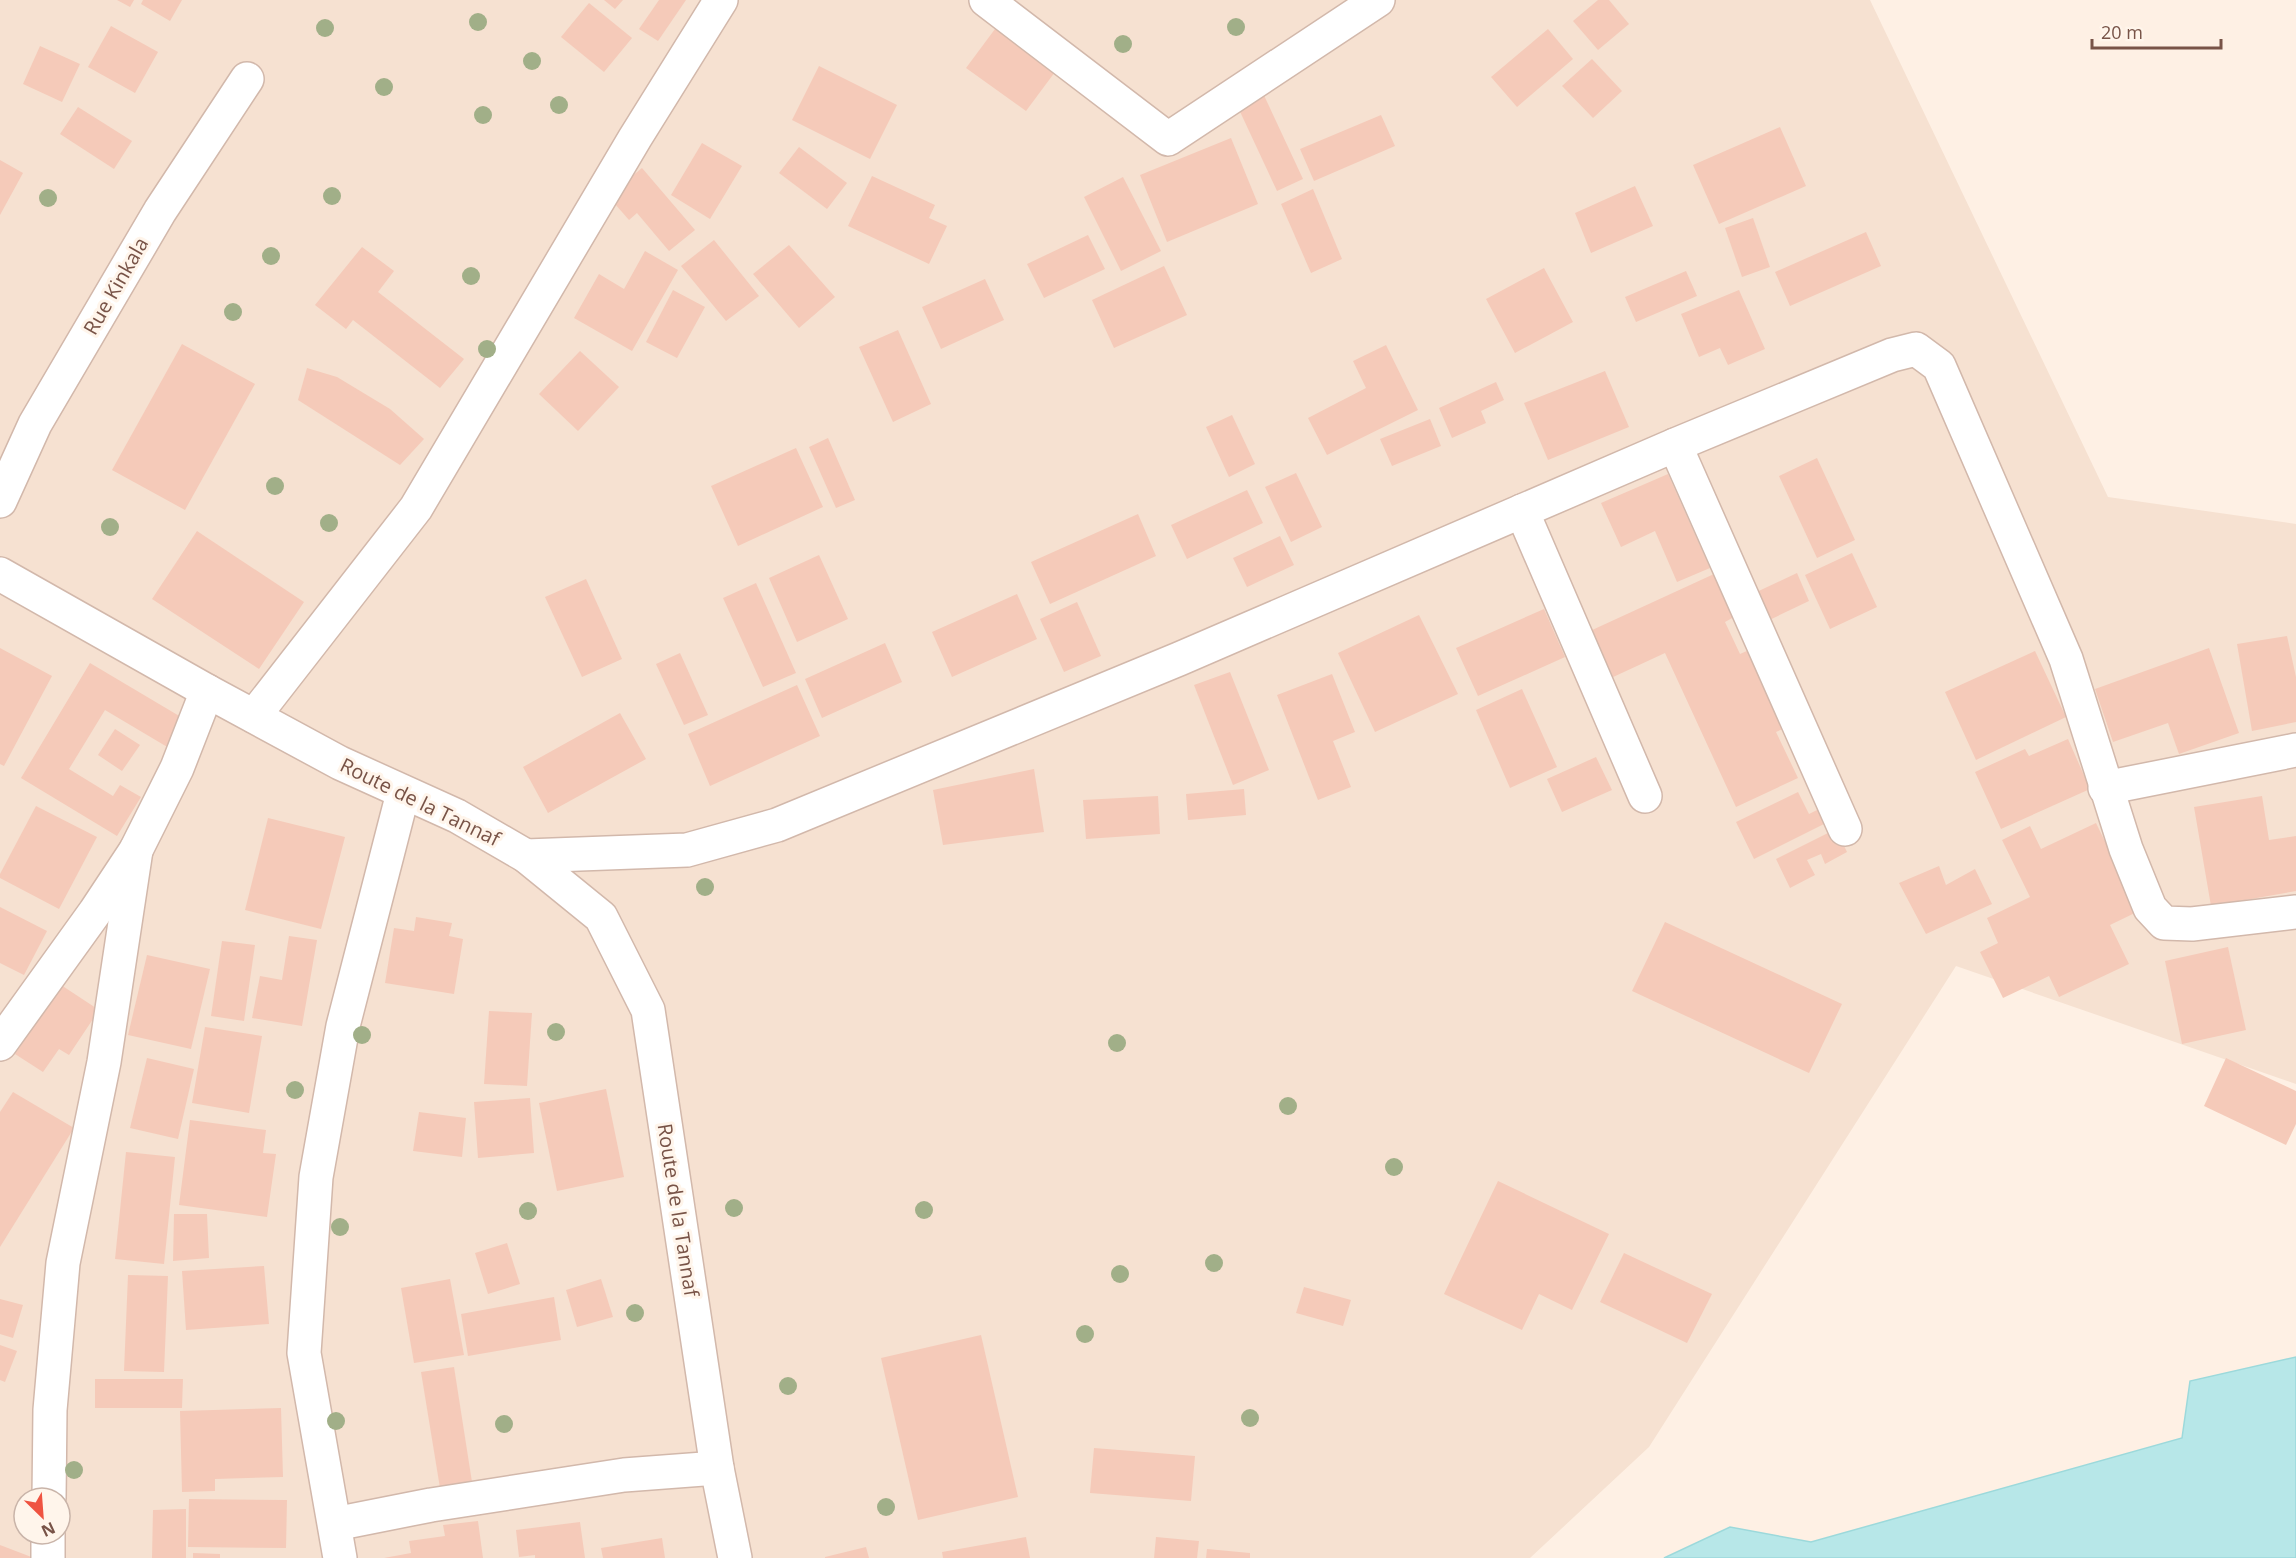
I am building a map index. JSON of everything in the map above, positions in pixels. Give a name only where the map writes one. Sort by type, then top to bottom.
[{"type":"street","points":[[254,716],[416,508],[635,138],[721,0]]},
{"type":"street","points":[[986,0],[1168,139],[1378,0]]},
{"type":"street","name":"Rue Kinkala","points":[[0,501],[35,424],[124,272],[160,211],[247,80]]},
{"type":"street","points":[[526,856],[687,850],[777,825],[1179,659],[1675,444],[1892,355],[1916,350],[1940,366],[2066,659],[2126,849],[2150,908],[2164,923],[2192,924],[2296,912]]},
{"type":"street","points":[[1675,444],[1845,829]]},
{"type":"street","points":[[1522,511],[1645,796]]},
{"type":"street","name":"Route de la Tannaf","points":[[0,574],[340,763],[458,816],[526,856],[601,916],[648,1010],[717,1468],[735,1558]]},
{"type":"street","points":[[0,1044],[95,912],[136,850],[177,768],[207,691]]},
{"type":"street","points":[[2106,788],[2296,750]]},
{"type":"street","points":[[340,1558],[303,1353],[316,1177],[343,1026],[403,793]]},
{"type":"street","points":[[49,1486],[50,1410],[63,1263],[104,1062],[136,850]]},
{"type":"street","points":[[334,1524],[430,1504],[624,1475],[717,1468]]},
{"type":"shaded area","points":[[0,0],[1870,0],[2108,497],[2296,524],[2296,1084],[1956,966],[1649,1447],[1530,1558],[0,1558]]},
{"type":"water","points":[[2296,1357],[2296,1558],[1664,1558],[1730,1527],[1811,1542],[2182,1438],[2190,1381]]},
{"type":"building","points":[[117,0],[134,0],[130,7]]},
{"type":"building","points":[[143,0],[182,0],[170,21],[141,4]]},
{"type":"building","points":[[604,0],[623,0],[615,9]]},
{"type":"building","points":[[659,0],[686,0],[658,41],[639,29]]},
{"type":"building","points":[[1598,0],[1609,0],[1629,24],[1598,50],[1573,21]]},
{"type":"building","points":[[589,3],[632,38],[604,72],[561,37]]},
{"type":"building","points":[[111,26],[158,52],[135,93],[88,67]]},
{"type":"building","points":[[995,29],[1055,72],[1026,111],[966,68]]},
{"type":"building","points":[[1548,29],[1573,59],[1517,107],[1491,77]]},
{"type":"building","points":[[40,46],[80,64],[62,102],[23,84]]},
{"type":"building","points":[[1592,59],[1622,91],[1593,118],[1562,86]]},
{"type":"building","points":[[819,66],[897,105],[870,159],[792,120]]},
{"type":"building","points":[[1262,91],[1303,179],[1277,191],[1236,103]]},
{"type":"building","points":[[78,107],[132,141],[114,169],[60,134]]},
{"type":"building","points":[[1381,115],[1395,146],[1314,181],[1300,149]]},
{"type":"building","points":[[1780,127],[1806,186],[1719,224],[1693,165]]},
{"type":"building","points":[[1231,138],[1258,204],[1167,242],[1140,175]]},
{"type":"building","points":[[702,143],[742,166],[710,219],[671,195]]},
{"type":"building","points":[[799,147],[847,183],[827,209],[779,173]]},
{"type":"building","points":[[0,160],[23,173],[0,215]]},
{"type":"building","points":[[642,168],[695,230],[669,251],[637,213],[629,220],[608,196]]},
{"type":"building","points":[[872,176],[935,205],[929,218],[947,226],[929,264],[848,226]]},
{"type":"building","points":[[1123,177],[1161,251],[1121,271],[1084,197]]},
{"type":"building","points":[[1635,186],[1653,226],[1591,253],[1575,213]]},
{"type":"building","points":[[1313,189],[1342,259],[1311,273],[1281,204]]},
{"type":"building","points":[[1753,218],[1770,267],[1742,277],[1725,228]]},
{"type":"building","points":[[1866,232],[1881,266],[1790,306],[1775,272]]},
{"type":"building","points":[[1088,235],[1105,269],[1044,298],[1027,264]]},
{"type":"building","points":[[714,240],[759,296],[726,321],[681,266]]},
{"type":"building","points":[[789,245],[835,297],[799,328],[753,274]]},
{"type":"building","points":[[362,247],[394,271],[378,292],[464,359],[440,388],[353,320],[346,329],[315,305]]},
{"type":"building","points":[[645,251],[678,270],[632,351],[574,318],[599,274],[624,289]]},
{"type":"building","points":[[1164,266],[1187,315],[1114,348],[1092,300]]},
{"type":"building","points":[[1544,268],[1573,322],[1515,353],[1486,299]]},
{"type":"building","points":[[1686,271],[1697,296],[1636,322],[1625,297]]},
{"type":"building","points":[[985,279],[1004,320],[941,349],[922,307]]},
{"type":"building","points":[[673,290],[705,307],[677,358],[646,342]]},
{"type":"building","points":[[1739,290],[1765,349],[1728,365],[1720,348],[1699,357],[1681,314]]},
{"type":"building","points":[[898,330],[931,404],[893,422],[859,347]]},
{"type":"building","points":[[182,344],[255,384],[185,510],[112,470]]},
{"type":"building","points":[[1386,345],[1418,410],[1327,455],[1308,418],[1366,388],[1353,361]]},
{"type":"building","points":[[580,351],[619,387],[578,431],[539,394]]},
{"type":"building","points":[[307,368],[337,377],[390,409],[424,439],[400,465],[298,400]]},
{"type":"building","points":[[1605,371],[1629,427],[1548,460],[1524,403]]},
{"type":"building","points":[[1496,382],[1504,400],[1481,411],[1486,423],[1452,438],[1439,408]]},
{"type":"building","points":[[1232,415],[1255,464],[1229,477],[1206,427]]},
{"type":"building","points":[[1430,419],[1441,446],[1392,466],[1380,439]]},
{"type":"building","points":[[828,438],[855,500],[836,508],[809,447]]},
{"type":"building","points":[[796,448],[823,507],[738,546],[711,486]]},
{"type":"building","points":[[1817,458],[1855,540],[1817,558],[1779,476]]},
{"type":"building","points":[[1296,473],[1322,527],[1291,542],[1265,487]]},
{"type":"building","points":[[1668,474],[1710,568],[1677,582],[1655,531],[1621,547],[1601,503]]},
{"type":"building","points":[[1247,490],[1263,523],[1187,559],[1171,525]]},
{"type":"building","points":[[1138,514],[1156,556],[1050,604],[1031,562]]},
{"type":"building","points":[[197,531],[304,602],[259,669],[152,599]]},
{"type":"building","points":[[1280,536],[1294,565],[1247,587],[1233,558]]},
{"type":"building","points":[[1852,553],[1877,607],[1830,629],[1805,575]]},
{"type":"building","points":[[819,555],[848,619],[797,642],[769,578]]},
{"type":"building","points":[[1797,573],[1809,601],[1761,624],[1748,596]]},
{"type":"building","points":[[1714,574],[1734,617],[1725,622],[1740,654],[1749,650],[1785,728],[1776,732],[1798,778],[1736,807],[1665,653],[1611,678],[1590,631]]},
{"type":"building","points":[[586,579],[622,659],[582,677],[545,597]]},
{"type":"building","points":[[756,583],[796,673],[763,687],[723,598]]},
{"type":"building","points":[[1017,594],[1037,639],[952,677],[932,632]]},
{"type":"building","points":[[1077,602],[1101,656],[1064,672],[1040,619]]},
{"type":"building","points":[[1544,609],[1565,657],[1478,696],[1456,648]]},
{"type":"building","points":[[1419,615],[1458,694],[1375,732],[1338,653]]},
{"type":"building","points":[[2287,636],[2296,677],[2296,722],[2252,731],[2237,644]]},
{"type":"building","points":[[885,643],[902,682],[822,718],[805,679]]},
{"type":"building","points":[[0,648],[52,676],[4,766],[0,764]]},
{"type":"building","points":[[2209,648],[2239,733],[2179,754],[2168,723],[2113,742],[2095,689]]},
{"type":"building","points":[[2035,651],[2066,717],[1976,760],[1945,692]]},
{"type":"building","points":[[680,653],[708,715],[684,725],[656,664]]},
{"type":"building","points":[[90,663],[186,720],[169,748],[105,710],[69,769],[113,796],[120,785],[141,797],[117,836],[21,778]]},
{"type":"building","points":[[1230,672],[1269,770],[1233,785],[1194,685]]},
{"type":"building","points":[[1332,674],[1355,732],[1333,741],[1351,787],[1318,800],[1277,695]]},
{"type":"building","points":[[797,685],[820,736],[710,786],[688,734]]},
{"type":"building","points":[[1522,689],[1557,767],[1510,788],[1476,710]]},
{"type":"building","points":[[620,713],[646,759],[548,813],[523,767]]},
{"type":"building","points":[[115,729],[140,745],[122,771],[98,755]]},
{"type":"building","points":[[2068,739],[2090,789],[2001,829],[1975,772],[2025,749],[2029,756]]},
{"type":"building","points":[[1596,757],[1612,790],[1562,812],[1547,779]]},
{"type":"building","points":[[1034,769],[1044,832],[943,845],[933,790]]},
{"type":"building","points":[[1244,789],[1246,815],[1188,820],[1186,794]]},
{"type":"building","points":[[1798,792],[1809,814],[1819,809],[1826,823],[1754,859],[1736,822]]},
{"type":"building","points":[[1158,796],[1160,834],[1086,839],[1083,800]]},
{"type":"building","points":[[2262,796],[2269,840],[2296,836],[2296,891],[2211,906],[2194,807]]},
{"type":"building","points":[[36,806],[97,837],[59,909],[0,878]]},
{"type":"building","points":[[268,818],[345,837],[321,929],[245,910]]},
{"type":"building","points":[[2096,823],[2139,911],[2110,925],[2129,964],[2059,997],[2049,976],[2003,998],[1980,952],[1998,943],[1987,918],[2030,897],[2002,840],[2030,826],[2041,849]]},
{"type":"building","points":[[1836,829],[1847,852],[1825,864],[1821,854],[1807,860],[1815,875],[1790,888],[1776,859]]},
{"type":"building","points":[[1939,866],[1946,885],[1975,869],[1992,904],[1926,934],[1899,883]]},
{"type":"building","points":[[0,907],[47,931],[24,975],[0,963]]},
{"type":"building","points":[[416,917],[452,923],[449,936],[463,939],[454,994],[385,983],[394,928],[414,931]]},
{"type":"building","points":[[1665,922],[1842,1004],[1809,1073],[1632,991]]},
{"type":"building","points":[[289,936],[317,940],[302,1026],[252,1018],[260,976],[282,980]]},
{"type":"building","points":[[222,941],[255,945],[244,1021],[211,1016]]},
{"type":"building","points":[[2228,947],[2246,1030],[2182,1044],[2165,961]]},
{"type":"building","points":[[147,955],[210,969],[191,1049],[128,1035]]},
{"type":"building","points":[[61,985],[99,1010],[69,1055],[59,1049],[43,1072],[15,1054]]},
{"type":"building","points":[[489,1011],[532,1013],[527,1086],[484,1084]]},
{"type":"building","points":[[205,1027],[262,1036],[249,1113],[192,1103]]},
{"type":"building","points":[[147,1058],[194,1069],[178,1139],[130,1128]]},
{"type":"building","points":[[2226,1058],[2296,1091],[2296,1124],[2286,1145],[2204,1106]]},
{"type":"building","points":[[606,1089],[624,1177],[557,1191],[539,1103]]},
{"type":"building","points":[[13,1092],[74,1128],[0,1247],[0,1112]]},
{"type":"building","points":[[530,1098],[534,1153],[478,1158],[474,1102]]},
{"type":"building","points":[[419,1112],[466,1118],[462,1157],[413,1151]]},
{"type":"building","points":[[190,1120],[266,1130],[263,1153],[276,1154],[267,1217],[179,1205]]},
{"type":"building","points":[[126,1152],[175,1157],[164,1264],[115,1259]]},
{"type":"building","points":[[1498,1181],[1609,1234],[1572,1310],[1539,1294],[1522,1330],[1444,1294]]},
{"type":"building","points":[[174,1214],[207,1214],[209,1258],[173,1261]]},
{"type":"building","points":[[507,1243],[520,1284],[488,1294],[475,1253]]},
{"type":"building","points":[[1624,1253],[1712,1294],[1687,1343],[1600,1302]]},
{"type":"building","points":[[264,1266],[269,1324],[186,1330],[182,1271]]},
{"type":"building","points":[[128,1275],[168,1276],[164,1372],[124,1371]]},
{"type":"building","points":[[450,1279],[464,1355],[414,1363],[401,1288]]},
{"type":"building","points":[[601,1279],[613,1317],[577,1327],[566,1290]]},
{"type":"building","points":[[1304,1287],[1351,1300],[1343,1326],[1296,1313]]},
{"type":"building","points":[[554,1297],[561,1340],[468,1356],[461,1314]]},
{"type":"building","points":[[0,1299],[23,1305],[13,1338],[0,1334]]},
{"type":"building","points":[[981,1335],[1018,1497],[918,1520],[881,1358]]},
{"type":"building","points":[[0,1345],[17,1351],[5,1382],[0,1380]]},
{"type":"building","points":[[454,1367],[472,1482],[440,1488],[421,1372]]},
{"type":"building","points":[[95,1379],[183,1379],[182,1408],[95,1408]]},
{"type":"building","points":[[281,1408],[283,1477],[215,1479],[215,1491],[182,1492],[180,1411]]},
{"type":"building","points":[[1094,1448],[1195,1456],[1191,1501],[1090,1493]]},
{"type":"building","points":[[189,1499],[287,1500],[286,1548],[188,1547]]},
{"type":"building","points":[[186,1509],[186,1558],[152,1558],[153,1510]]},
{"type":"building","points":[[478,1521],[483,1558],[384,1558],[411,1553],[409,1541],[445,1536],[443,1525]]},
{"type":"building","points":[[580,1522],[585,1558],[535,1558],[535,1555],[519,1557],[516,1530]]},
{"type":"building","points":[[1026,1537],[1030,1558],[943,1558],[942,1552]]},
{"type":"building","points":[[1156,1537],[1199,1541],[1197,1558],[1154,1558]]},
{"type":"building","points":[[662,1538],[665,1558],[603,1558],[601,1548]]},
{"type":"building","points":[[0,1545],[34,1558],[0,1558]]},
{"type":"building","points":[[866,1547],[869,1558],[825,1558],[825,1557]]},
{"type":"building","points":[[1207,1549],[1250,1553],[1250,1558],[1206,1558]]},
{"type":"building","points":[[193,1553],[220,1554],[220,1558],[193,1558]]}]
